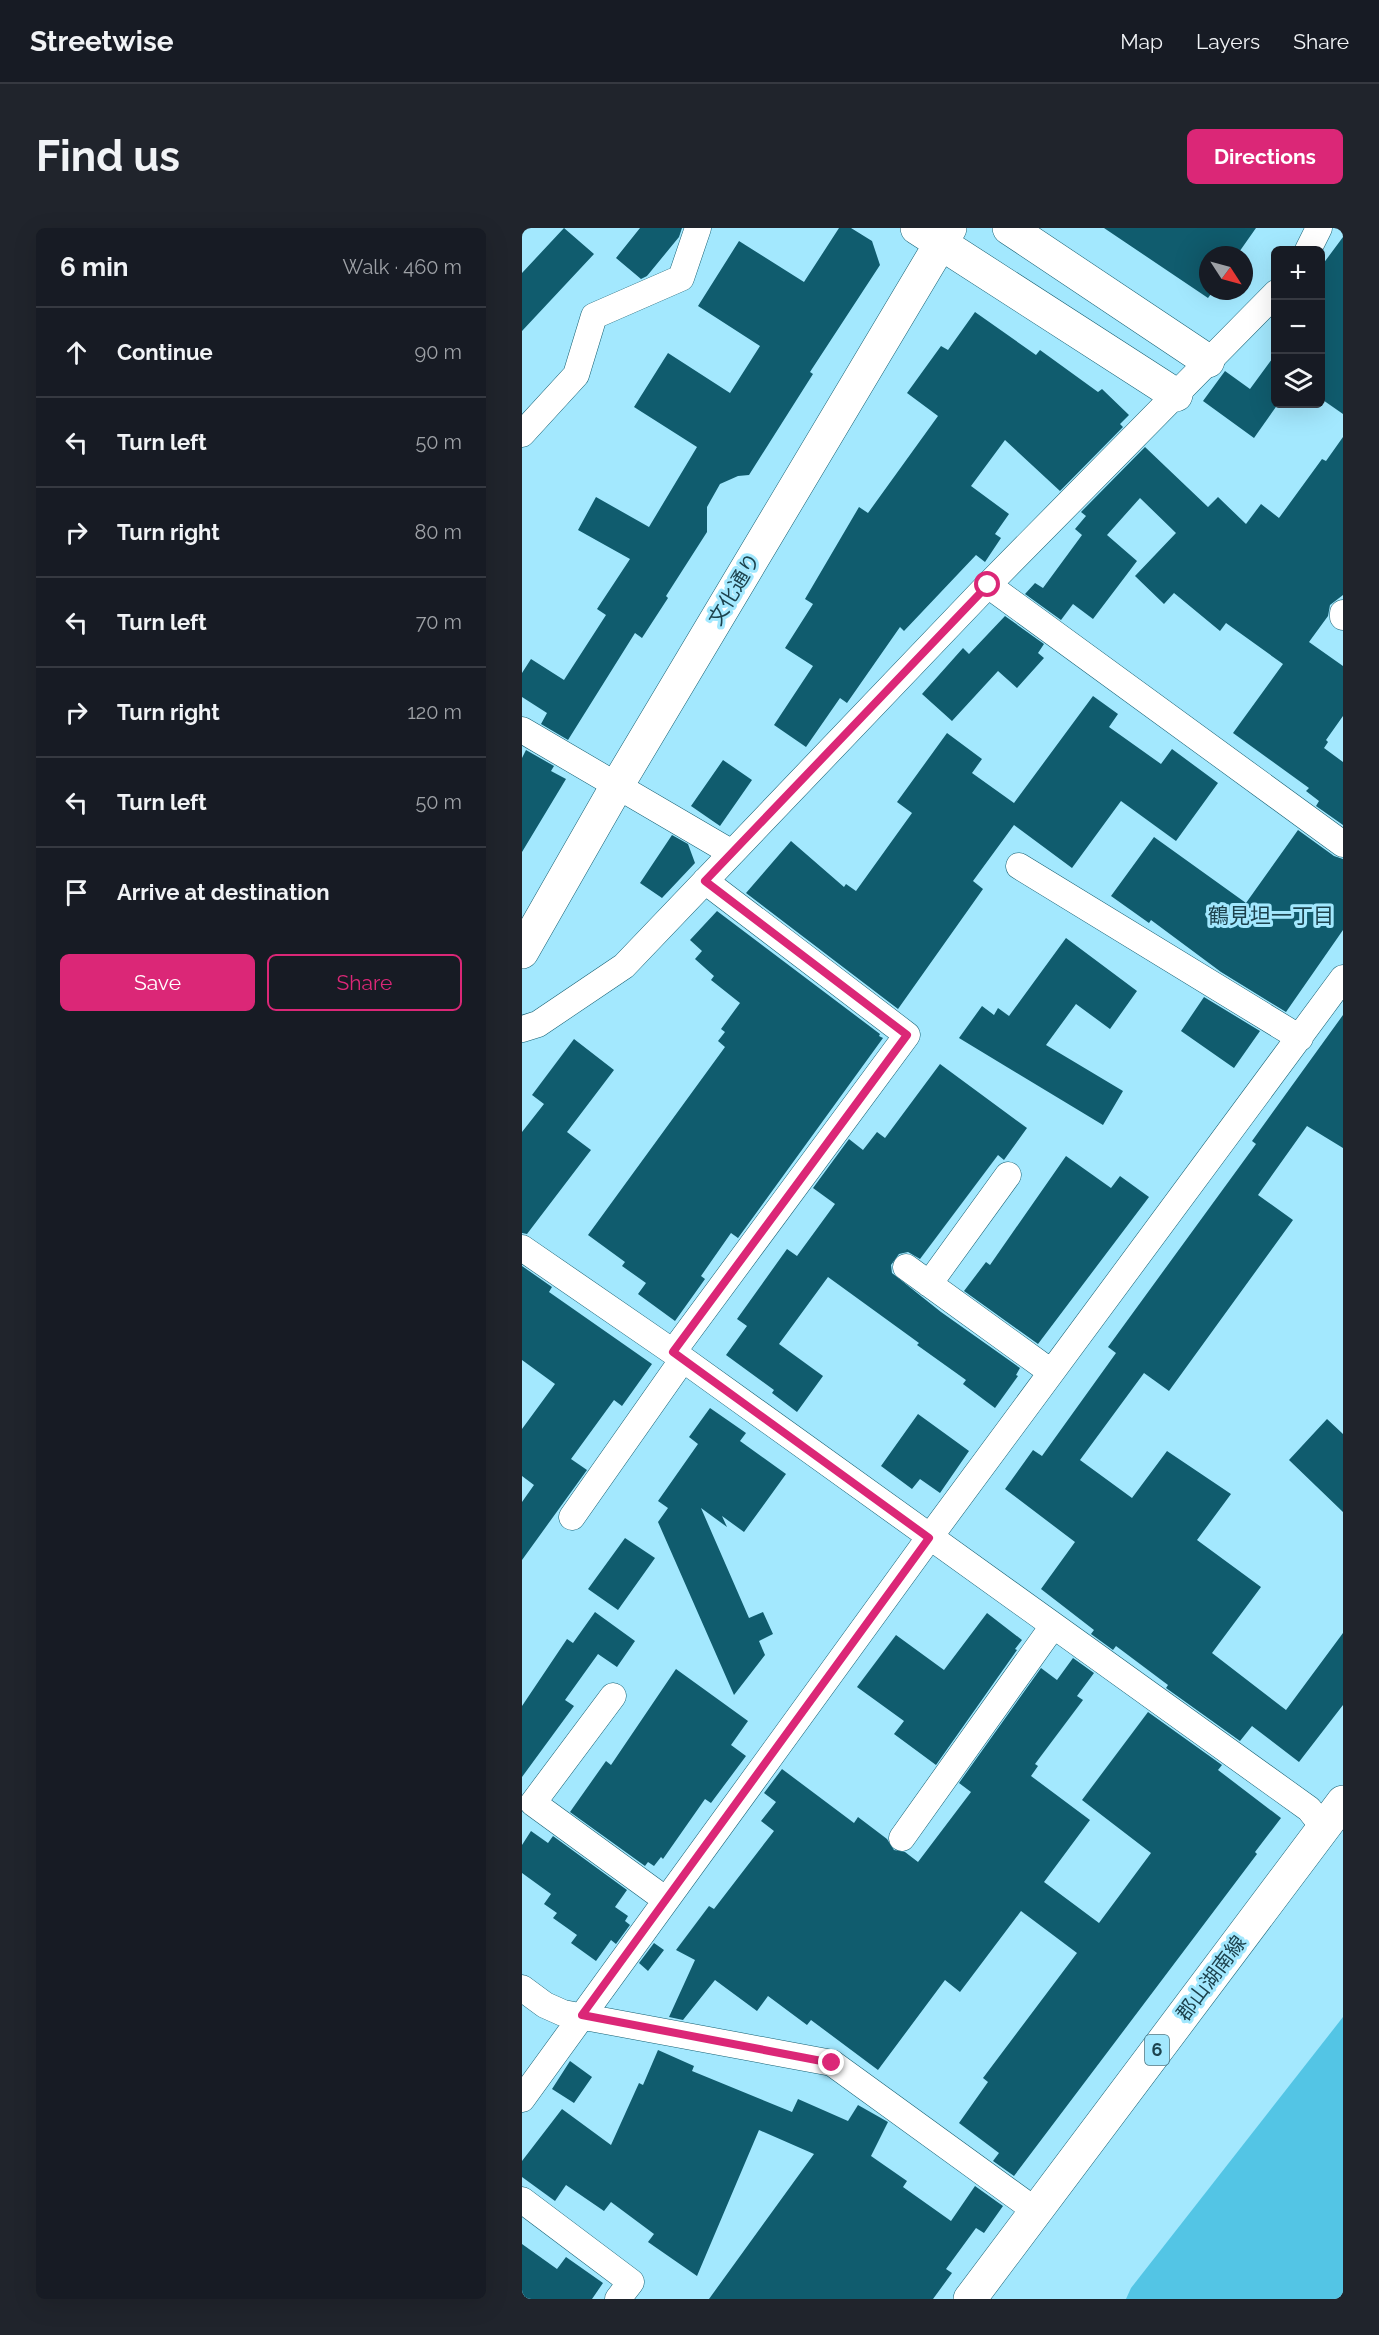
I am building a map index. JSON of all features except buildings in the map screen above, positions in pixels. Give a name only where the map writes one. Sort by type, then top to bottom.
[{"type":"street","points":[[522,434],[576,375],[594,316],[681,278],[698,228]]},
{"type":"street","points":[[1010,228],[1208,361]]},
{"type":"street","points":[[1310,246],[1319,228]]},
{"type":"street","points":[[936,233],[1176,395]]},
{"type":"street","name":"文化通り","points":[[522,952],[936,233]]},
{"type":"street","points":[[522,1029],[538,1024],[624,966],[988,585],[1271,297]]},
{"type":"street","points":[[988,585],[1343,844]]},
{"type":"street","points":[[522,730],[618,784],[732,853]]},
{"type":"street","points":[[1019,866],[1300,1038]]},
{"type":"street","points":[[572,1516],[678,1355],[907,1035],[705,881]]},
{"type":"street","points":[[522,2099],[929,1538],[1343,978]]},
{"type":"street","points":[[929,1284],[1008,1175]]},
{"type":"street","points":[[522,1248],[678,1355],[1308,1809],[1324,1828]]},
{"type":"street","points":[[906,1267],[1051,1372]]},
{"type":"street","points":[[902,1838],[1053,1626]]},
{"type":"street","points":[[612,1696],[533,1803],[666,1900]]},
{"type":"street","name":"郡山湖南線","points":[[970,2299],[1343,1802]]},
{"type":"street","points":[[522,1988],[544,2005],[563,2013],[832,2063],[1036,2211]]},
{"type":"street","points":[[522,2200],[631,2282],[618,2299]]},
{"type":"water","points":[[1343,2017],[1343,2299],[1126,2299],[1131,2288]]},
{"type":"district","name":"鶴見坦一丁目","points":[[1271,916]]},
{"type":"route","points":[[832,2063],[582,2015],[929,1538],[673,1352],[907,1035],[705,881],[988,585]]}]
